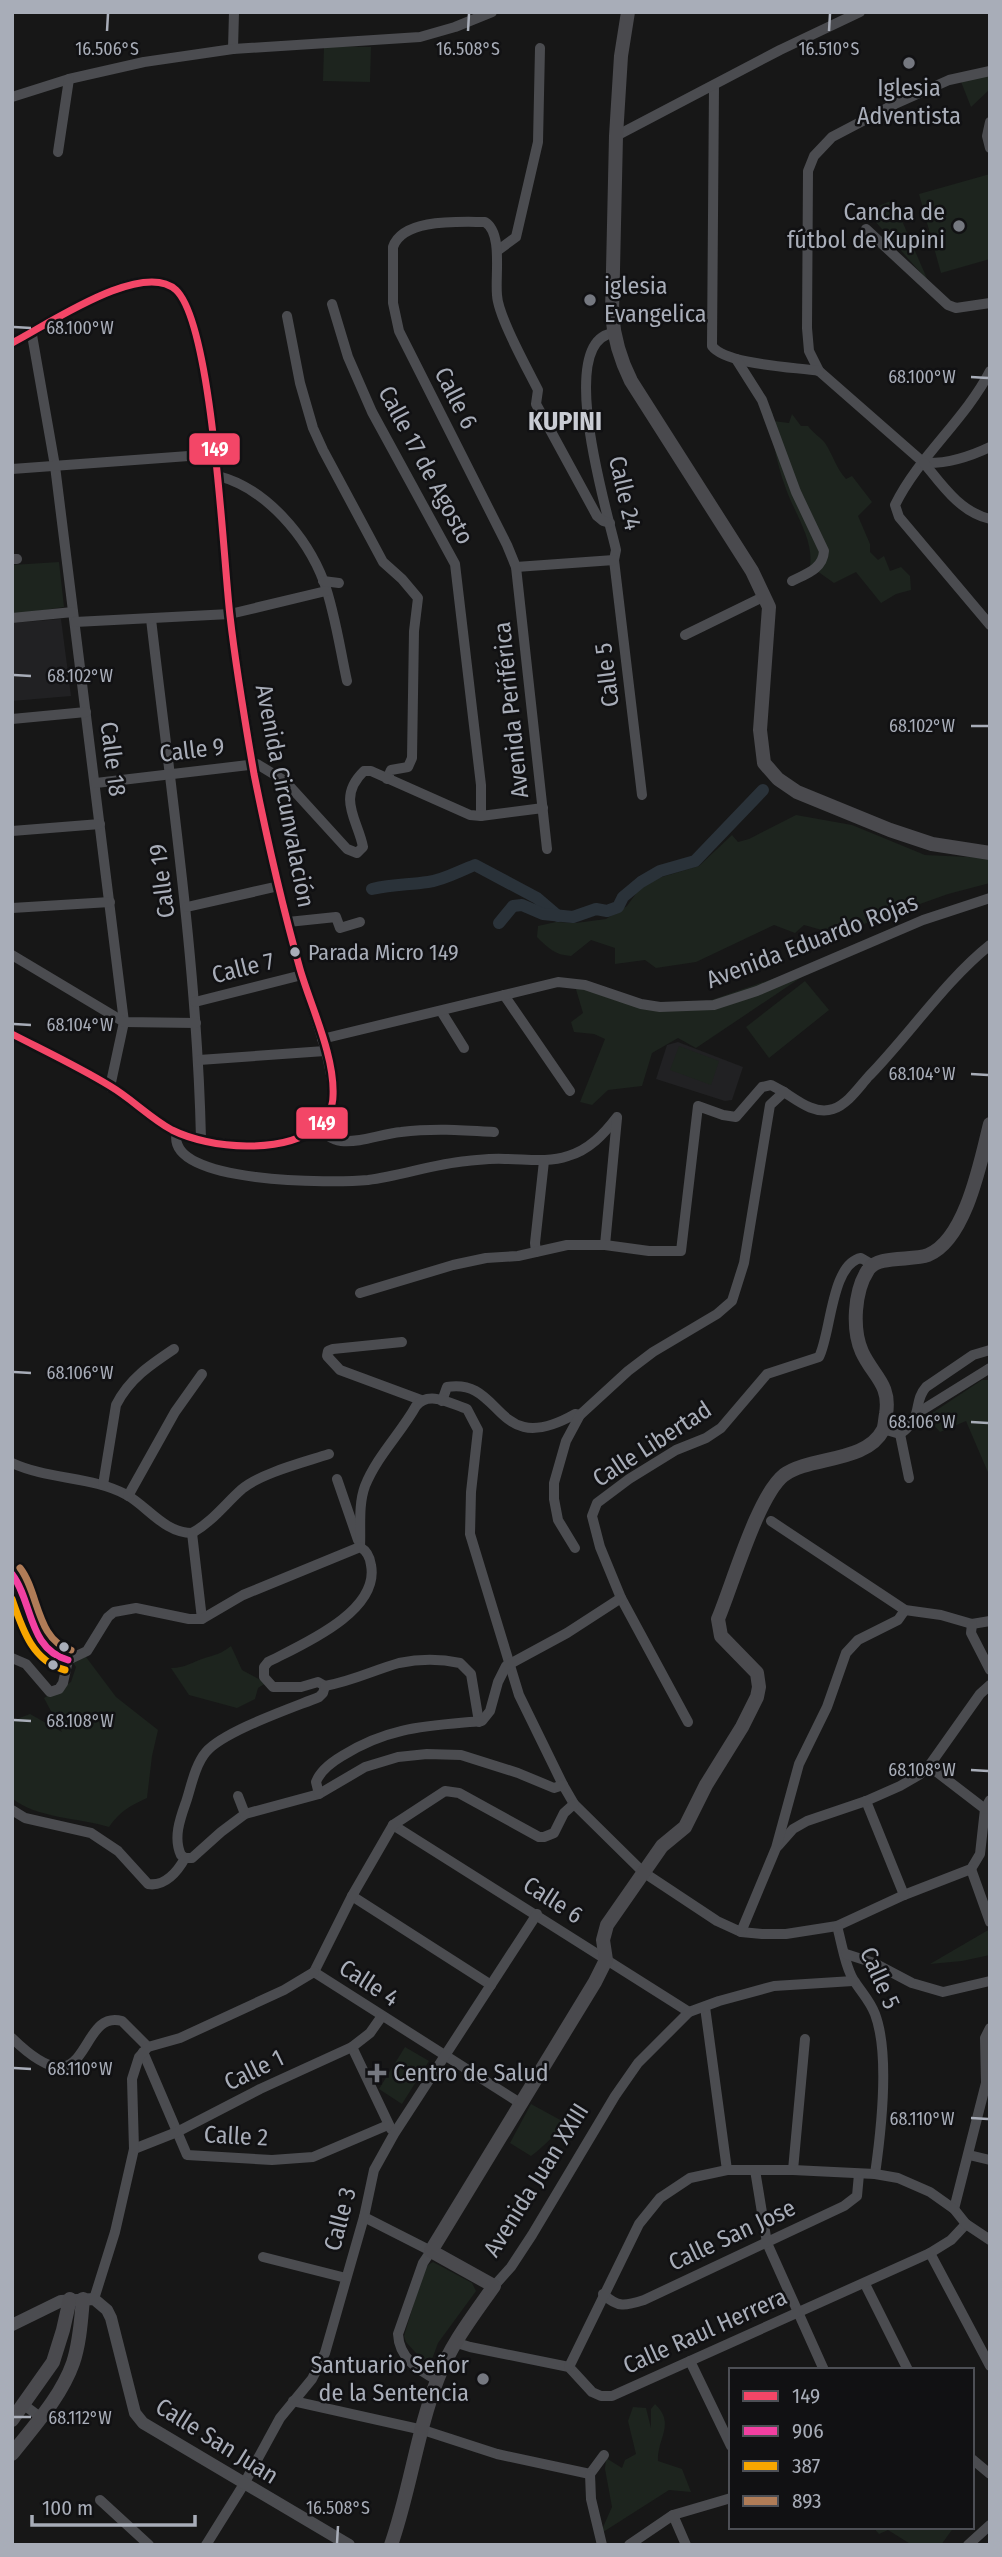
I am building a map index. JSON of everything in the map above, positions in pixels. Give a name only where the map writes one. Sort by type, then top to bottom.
[{"type":"main road","points":[[629,13],[621,56],[616,136],[612,314],[617,351],[631,381],[746,561],[769,607],[760,730],[764,763],[778,779],[797,792],[890,830],[932,844],[990,853]]},
{"type":"main road","points":[[494,2286],[431,2251],[595,1982],[606,1960],[603,1940],[607,1925],[662,1846],[685,1827],[757,1697],[757,1673],[721,1636],[718,1619],[759,1514],[776,1482],[785,1475],[799,1467],[849,1454],[874,1440],[883,1429],[887,1393],[862,1352],[857,1334],[860,1290],[868,1269],[873,1265],[881,1261],[927,1255],[946,1241],[971,1197],[990,1124]]},
{"type":"main road","name":"Avenida Juan XXIII","points":[[391,2545],[437,2379],[454,2342],[494,2286]]},
{"type":"main road","points":[[12,2420],[53,2362],[63,2330],[82,2299]]},
{"type":"main road","points":[[12,2454],[61,2389],[79,2338],[82,2299]]},
{"type":"street","points":[[233,49],[234,12]]},
{"type":"street","points":[[12,97],[69,79],[144,62],[233,49],[420,37],[492,12]]},
{"type":"street","points":[[616,136],[780,50],[860,12]]},
{"type":"street","points":[[540,48],[538,142],[516,237],[497,251],[497,299],[538,390],[536,404],[539,410],[597,516],[610,523]]},
{"type":"street","points":[[990,71],[949,80],[895,104],[832,137],[814,156],[808,171],[807,328],[809,351],[819,371],[924,463],[957,502],[990,519]]},
{"type":"street","points":[[58,152],[69,79]]},
{"type":"street","points":[[714,86],[712,346],[720,353],[736,359],[819,371]]},
{"type":"street","points":[[990,122],[987,136],[990,148]]},
{"type":"street","name":"Calle 6","points":[[497,251],[493,229],[485,222],[429,224],[402,233],[393,247],[393,303],[399,331],[508,545],[516,567]]},
{"type":"street","points":[[866,229],[948,305],[956,308],[990,303]]},
{"type":"street","name":"Avenida Circunvalación","points":[[32,335],[88,300],[146,282],[171,286],[180,293],[188,307],[197,335],[216,454],[230,614],[253,764],[279,886],[334,1088],[334,1100],[329,1114],[318,1127]]},
{"type":"street","name":"Calle 17 de Agosto","points":[[332,304],[348,357],[372,412],[455,564],[481,785],[481,816]]},
{"type":"street","points":[[287,316],[300,383],[313,428],[323,450],[383,562],[418,598],[414,631],[412,758],[408,767],[391,770],[387,779]]},
{"type":"street","name":"Calle 24","points":[[614,333],[606,334],[595,344],[586,369],[585,384],[589,430],[615,555]]},
{"type":"street","points":[[12,343],[32,335]]},
{"type":"street","name":"Calle 18","points":[[32,335],[55,466],[124,1022],[110,1087]]},
{"type":"street","points":[[736,359],[762,400],[796,492],[824,551],[820,564],[810,573],[792,580]]},
{"type":"street","points":[[989,621],[899,517],[895,505],[969,406],[990,371]]},
{"type":"street","points":[[924,463],[938,464],[990,447]]},
{"type":"street","points":[[12,469],[216,454]]},
{"type":"street","points":[[218,476],[244,486],[283,515],[295,530],[325,586],[347,681]]},
{"type":"street","points":[[516,567],[615,555]]},
{"type":"street","name":"Calle 5","points":[[615,555],[642,795]]},
{"type":"street","name":"Avenida Periférica","points":[[516,567],[547,849]]},
{"type":"street","points":[[12,618],[151,618],[230,614],[339,583]]},
{"type":"street","points":[[685,635],[765,596]]},
{"type":"street","name":"Calle 19","points":[[151,618],[187,908],[197,1023],[201,1139]]},
{"type":"street","points":[[12,719],[86,712]]},
{"type":"street","points":[[253,764],[272,771],[285,781],[353,852],[362,850],[363,847],[350,810],[354,786],[364,771],[371,771],[463,813],[481,816],[543,808]]},
{"type":"street","name":"Calle 9","points":[[96,783],[253,764]]},
{"type":"street","points":[[12,831],[100,824]]},
{"type":"street","points":[[187,908],[279,886]]},
{"type":"street","name":"Avenida Eduardo Rojas","points":[[322,1039],[558,982],[574,983],[660,1007],[714,1005],[769,986],[923,920],[990,898]]},
{"type":"street","points":[[12,908],[110,902]]},
{"type":"street","points":[[288,922],[336,917],[340,928],[360,922]]},
{"type":"street","points":[[360,1293],[453,1265],[567,1245],[681,1251],[698,1106],[736,1117],[762,1087],[772,1085],[818,1110],[833,1109],[844,1102],[897,1047],[957,977],[990,945]]},
{"type":"street","points":[[12,955],[124,1022],[197,1023]]},
{"type":"street","name":"Calle 7","points":[[195,1002],[302,975]]},
{"type":"street","points":[[504,995],[570,1091]]},
{"type":"street","points":[[441,1011],[464,1048]]},
{"type":"street","points":[[12,1034],[110,1087],[177,1132],[229,1145],[253,1146],[281,1142],[302,1136],[318,1127],[330,1138],[345,1141],[397,1132],[448,1128],[494,1132]]},
{"type":"street","points":[[199,1060],[325,1051]]},
{"type":"street","points":[[575,1548],[558,1520],[554,1483],[565,1441],[580,1415],[599,1397],[653,1352],[699,1325],[732,1301],[744,1264],[768,1112],[770,1105],[784,1092]]},
{"type":"street","points":[[177,1132],[175,1139],[179,1148],[193,1160],[218,1171],[240,1176],[346,1182],[466,1161],[502,1158],[544,1161],[568,1156],[584,1150],[608,1129],[617,1117],[605,1245]]},
{"type":"street","points":[[536,1252],[544,1161]]},
{"type":"street","name":"Calle Libertad","points":[[688,1722],[621,1598],[593,1524],[592,1516],[597,1503],[629,1479],[676,1450],[706,1438],[721,1428],[767,1374],[819,1357],[824,1348],[836,1292],[846,1267],[853,1260],[861,1258],[873,1265]]},
{"type":"street","points":[[402,1342],[333,1349],[328,1351],[327,1356],[340,1370],[421,1400]]},
{"type":"street","points":[[103,1485],[116,1405],[120,1396],[145,1368],[174,1349]]},
{"type":"street","points":[[900,1434],[911,1426],[921,1394],[926,1387],[973,1354],[990,1350]]},
{"type":"street","points":[[918,1409],[924,1409],[990,1368]]},
{"type":"street","points":[[128,1496],[175,1412],[202,1374]]},
{"type":"street","points":[[442,1401],[447,1387],[461,1386],[477,1390],[506,1419],[528,1429],[558,1423],[575,1414],[580,1415]]},
{"type":"street","points":[[360,1547],[361,1507],[365,1487],[374,1467],[421,1400],[428,1397],[467,1409],[478,1430],[471,1492],[470,1534],[519,1695],[563,1785],[574,1804],[643,1872],[716,1921],[741,1932],[786,1934],[837,1926],[904,1895],[971,1869],[981,1854],[987,1805],[929,1766]]},
{"type":"street","points":[[883,1429],[900,1434]]},
{"type":"street","points":[[900,1434],[909,1478]]},
{"type":"street","points":[[12,1463],[33,1472],[103,1485],[128,1496],[170,1527],[192,1533],[200,1529],[244,1488],[287,1467],[329,1454]]},
{"type":"street","points":[[337,1479],[360,1547],[365,1550],[372,1569],[368,1589],[354,1608],[325,1632],[268,1662],[264,1667],[264,1677],[273,1687],[301,1687],[318,1682],[325,1686],[350,1682],[400,1663],[434,1660],[460,1663],[471,1674],[479,1722]]},
{"type":"street","points":[[771,1521],[905,1610],[941,1615],[972,1624],[990,1621]]},
{"type":"street","points":[[192,1533],[202,1619]]},
{"type":"street","points":[[12,1574],[49,1652],[68,1660],[87,1651],[108,1617],[123,1609],[136,1608],[202,1619],[243,1595],[360,1547]]},
{"type":"street","points":[[318,1794],[316,1782],[322,1772],[336,1760],[369,1741],[396,1730],[427,1724],[479,1722],[487,1718],[502,1674],[511,1664],[567,1633],[621,1598]]},
{"type":"street","points":[[12,1602],[19,1612],[30,1616]]},
{"type":"street","points":[[741,1932],[776,1848],[799,1764],[827,1707],[846,1653],[858,1640],[898,1620],[905,1610]]},
{"type":"street","points":[[972,1624],[971,1633],[990,1670]]},
{"type":"street","points":[[12,1658],[26,1664],[50,1692],[60,1689],[68,1660]]},
{"type":"street","points":[[776,1848],[793,1829],[807,1821],[866,1801],[919,1775],[929,1766],[980,1694],[990,1685]]},
{"type":"street","points":[[184,1858],[178,1848],[179,1826],[196,1772],[206,1752],[262,1719],[318,1697],[325,1686]]},
{"type":"street","points":[[184,1858],[192,1858],[220,1832],[245,1814],[318,1794],[365,1767],[398,1758],[427,1754],[461,1755],[554,1788],[563,1785]]},
{"type":"street","points":[[314,1972],[352,1896],[393,1825],[436,1796],[450,1791],[459,1793],[539,1837],[554,1833],[564,1813],[574,1804]]},
{"type":"street","points":[[238,1796],[245,1814]]},
{"type":"street","points":[[866,1801],[904,1895]]},
{"type":"street","points":[[12,1810],[25,1818],[91,1833],[118,1851],[149,1884],[161,1883],[179,1869],[184,1858]]},
{"type":"street","name":"Calle 6","points":[[393,1825],[689,2012]]},
{"type":"street","points":[[971,1869],[990,1922]]},
{"type":"street","points":[[352,1896],[491,1984]]},
{"type":"street","name":"Calle 3","points":[[206,2545],[244,2484],[279,2418],[312,2379],[325,2353],[364,2217],[374,2170],[391,2129],[445,2056],[537,1914]]},
{"type":"street","name":"Calle 5","points":[[837,1926],[853,1981],[863,1991],[875,2014],[881,2035],[883,2116],[875,2174]]},
{"type":"street","points":[[846,1954],[874,1963],[912,1983],[943,1992],[990,1981]]},
{"type":"street","name":"Calle 4","points":[[146,2050],[180,2038],[284,1990],[314,1972],[520,2103]]},
{"type":"street","name":"Avenida Juan XXIII","points":[[494,2286],[511,2267],[532,2235],[615,2096],[638,2063],[689,2012],[774,1986],[853,1981]]},
{"type":"street","points":[[705,2007],[727,2171]]},
{"type":"street","name":"Calle 1","points":[[134,2149],[177,2132],[260,2089],[352,2047],[370,2033],[382,2016]]},
{"type":"street","name":"Calle 2","points":[[12,2038],[27,2053],[43,2063],[61,2068],[70,2065],[79,2057],[97,2027],[109,2020],[122,2021],[146,2050],[187,2155],[272,2160],[313,2157],[391,2129]]},
{"type":"street","points":[[954,2209],[988,2084],[985,2038],[990,2028]]},
{"type":"street","points":[[793,2170],[805,2039]]},
{"type":"street","points":[[352,2047],[391,2129]]},
{"type":"street","points":[[12,2325],[82,2299],[115,2232],[134,2149],[132,2079],[135,2066],[146,2050]]},
{"type":"street","points":[[969,2155],[990,2160]]},
{"type":"street","points":[[755,2170],[767,2243],[823,2368]]},
{"type":"street","points":[[454,2342],[569,2367],[639,2224],[660,2198],[690,2178],[727,2171],[793,2170],[875,2174],[898,2178],[930,2192],[990,2241]]},
{"type":"street","name":"Calle San Jose","points":[[603,2294],[613,2303],[627,2306],[767,2243],[844,2206],[857,2196],[859,2174]]},
{"type":"street","points":[[364,2217],[431,2251],[423,2263],[398,2334],[398,2344],[422,2372],[437,2379]]},
{"type":"street","name":"Calle Raul Herrera","points":[[569,2367],[592,2392],[601,2396],[612,2396],[930,2253],[951,2240],[966,2224]]},
{"type":"street","points":[[930,2253],[990,2366]]},
{"type":"street","points":[[263,2257],[346,2278]]},
{"type":"street","points":[[865,2284],[907,2368]]},
{"type":"street","name":"Calle San Juan","points":[[82,2299],[107,2310],[111,2318],[135,2413],[143,2423],[349,2545]]},
{"type":"street","points":[[690,2361],[729,2442]]},
{"type":"street","points":[[293,2401],[423,2430],[497,2454],[590,2474]]},
{"type":"street","points":[[24,2404],[40,2417]]},
{"type":"street","points":[[602,2545],[591,2499],[590,2474],[604,2455]]},
{"type":"street","points":[[974,2461],[990,2474]]},
{"type":"street","points":[[629,2545],[673,2515],[729,2499]]},
{"type":"street","points":[[100,2500],[149,2545]]},
{"type":"street","points":[[673,2515],[686,2545]]},
{"type":"street","points":[[968,2545],[990,2525]]},
{"type":"shaded area","points":[[324,46],[371,47],[370,82],[323,81]]},
{"type":"shaded area","points":[[990,66],[990,89],[971,107],[958,74]]},
{"type":"shaded area","name":"Cancha de fútbol de Kupini","points":[[990,174],[990,259],[941,273],[919,194]]},
{"type":"shaded area","points":[[893,200],[928,281],[866,211]]},
{"type":"shaded area","points":[[768,404],[773,421],[789,423],[792,414],[801,426],[808,426],[825,443],[846,479],[852,476],[872,502],[858,516],[870,544],[870,552],[878,560],[884,556],[890,571],[901,567],[910,576],[911,590],[896,594],[881,603],[856,572],[834,583],[810,566],[807,537],[779,469]]},
{"type":"shaded area","points":[[59,562],[64,607],[12,615],[12,565]]},
{"type":"shaded area","points":[[61,619],[71,696],[12,701],[12,623]]},
{"type":"shaded area","points":[[796,815],[852,825],[925,855],[990,858],[990,883],[948,894],[836,934],[804,925],[795,933],[774,925],[696,962],[656,968],[645,960],[615,964],[615,948],[591,940],[571,956],[552,950],[537,937],[538,926],[556,922],[576,923],[606,919],[627,906],[640,888],[655,879],[699,866],[732,835],[738,842],[749,839]]},
{"type":"shaded area","points":[[827,960],[696,1048],[678,1038],[652,1053],[642,1086],[608,1090],[592,1105],[580,1102],[605,1039],[594,1034],[574,1032],[571,1022],[583,1013],[575,986],[622,999],[694,1006]]},
{"type":"shaded area","points":[[805,981],[829,1010],[769,1058],[746,1027]]},
{"type":"shaded area","points":[[678,1042],[743,1067],[732,1100],[725,1101],[656,1079],[667,1045]]},
{"type":"shaded area","points":[[679,1046],[719,1061],[711,1085],[670,1070]]},
{"type":"shaded area","points":[[982,1380],[990,1380],[990,1477],[966,1421],[940,1432],[932,1423],[917,1423]]},
{"type":"shaded area","points":[[231,1646],[242,1670],[266,1683],[258,1688],[255,1699],[237,1708],[189,1695],[171,1668],[218,1654]]},
{"type":"shaded area","points":[[80,1649],[116,1697],[158,1730],[147,1798],[126,1810],[109,1827],[45,1814],[21,1805],[12,1798],[12,1721],[30,1714],[62,1732],[44,1698],[71,1682],[76,1667],[72,1661]]},
{"type":"shaded area","points":[[990,1929],[990,1955],[930,1964]]},
{"type":"shaded area","points":[[405,2047],[429,2061],[402,2104],[379,2089]]},
{"type":"shaded area","points":[[531,2104],[564,2122],[566,2127],[531,2156],[510,2143]]},
{"type":"shaded area","points":[[433,2262],[472,2283],[476,2291],[438,2343],[431,2362],[426,2364],[406,2342],[404,2336],[425,2267]]},
{"type":"shaded area","points":[[655,2404],[661,2411],[665,2425],[658,2461],[682,2469],[691,2492],[669,2490],[600,2534],[612,2507],[605,2469],[606,2458],[622,2468],[625,2460],[636,2454],[628,2421],[633,2407],[646,2408],[651,2428],[651,2409]]},
{"type":"shaded area","points":[[875,2529],[953,2529],[941,2545],[912,2545],[888,2530],[879,2534]]},
{"type":"waterway","points":[[499,923],[513,906],[522,905],[543,914],[573,917],[596,909],[607,911],[618,907],[623,897],[641,882],[660,871],[695,861],[763,790]]},
{"type":"waterway","points":[[372,889],[434,881],[475,865],[537,898],[558,916]]},
{"type":"transit line","name":"149","points":[[12,343],[94,298],[141,283],[161,283],[176,290],[189,312],[208,393],[232,636],[254,774],[293,945],[330,1065],[333,1081],[332,1104],[319,1126],[287,1142],[247,1146],[206,1141],[172,1130],[110,1086],[12,1034]]},
{"type":"transit line","name":"893","points":[[20,1568],[44,1626],[60,1645],[71,1650]]},
{"type":"transit line","name":"906","points":[[12,1574],[45,1646],[68,1660]]},
{"type":"transit line","name":"387","points":[[12,1599],[24,1632],[36,1651],[54,1666],[65,1670]]},
{"type":"place","name":"Iglesia Adventista","points":[[909,63]]},
{"type":"place","name":"Cancha de fútbol de Kupini","points":[[959,226]]},
{"type":"place","name":"iglesia Evangelica","points":[[590,300]]},
{"type":"place","name":"Parada Micro 149","points":[[295,952]]},
{"type":"place","name":"Centro de Salud","points":[[377,2073]]},
{"type":"place","name":"Santuario Señor de la Sentencia","points":[[483,2379]]},
{"type":"district","name":"KUPINI","points":[[565,421]]}]
